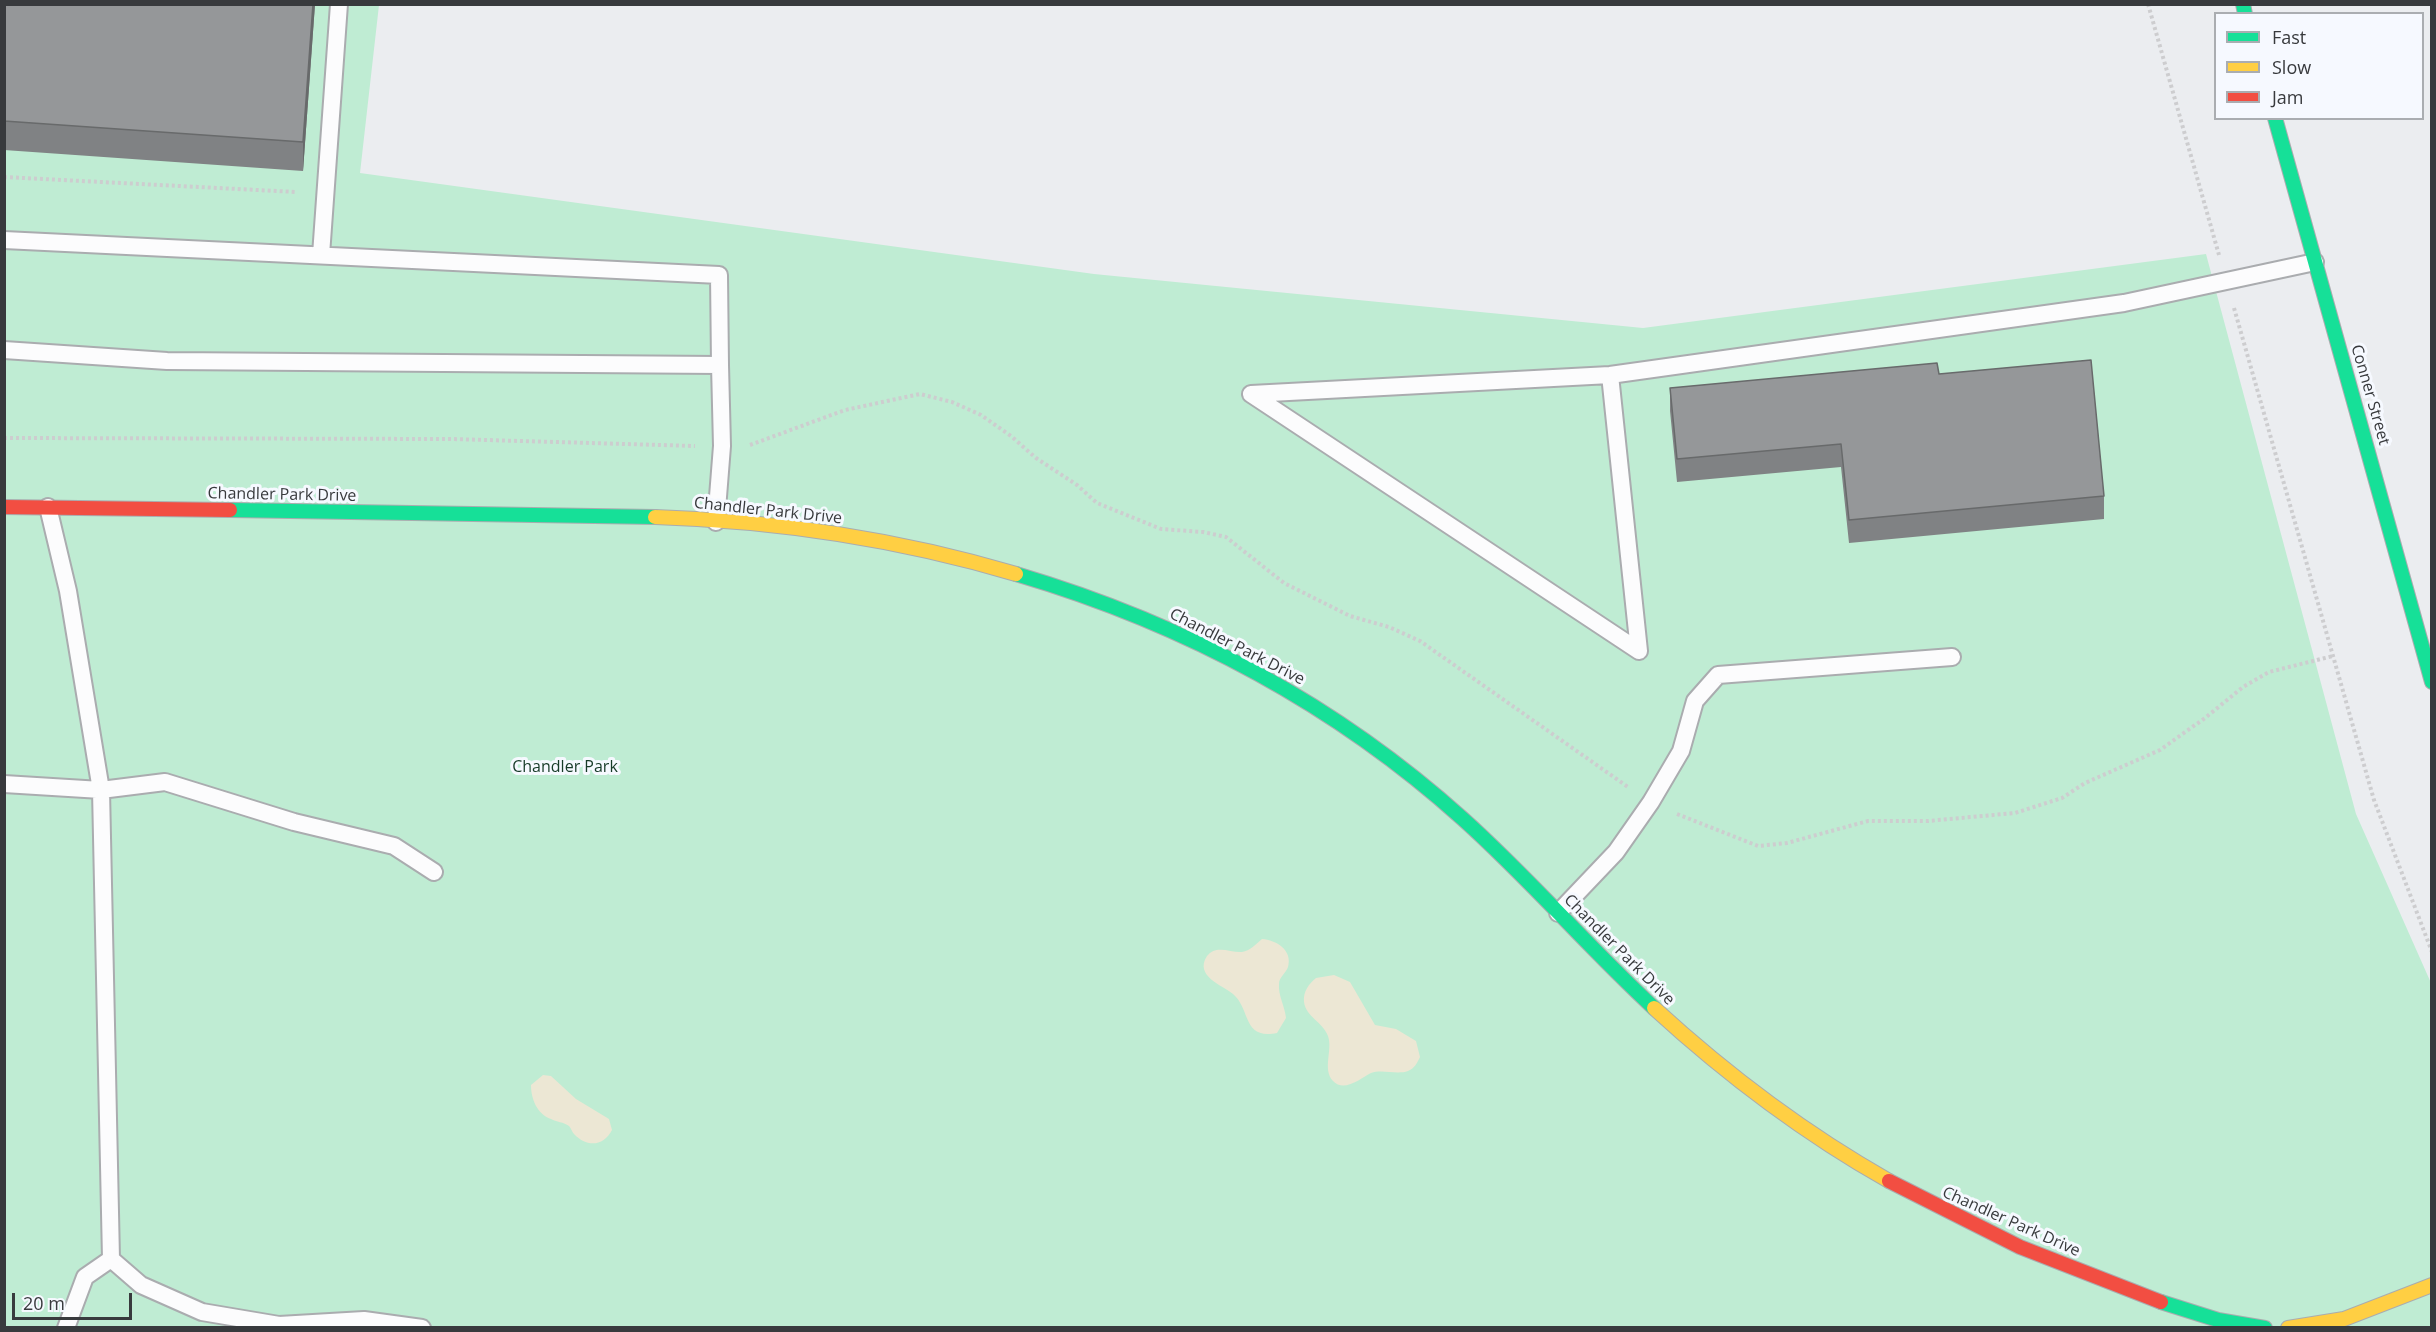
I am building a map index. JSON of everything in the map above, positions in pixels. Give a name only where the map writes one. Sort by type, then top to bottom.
[{"type":"street","name":"Conner Street","points":[[2276,120],[2432,682]]},
{"type":"street","name":"Chandler Park Drive","points":[[4,507],[653,517],[804,528],[878,540],[1034,580],[1182,635],[1260,674],[1315,705],[1384,753],[1465,821],[1683,1036],[1764,1100],[1850,1159],[1937,1209],[2027,1251],[2145,1296],[2243,1326],[2265,1328]]},
{"type":"street","points":[[2288,1328],[2309,1326],[2366,1313],[2432,1285]]},
{"type":"lane","points":[[321,255],[339,4]]},
{"type":"lane","points":[[4,240],[719,274],[722,446],[717,522]]},
{"type":"lane","points":[[1610,375],[1639,651],[1251,394],[1610,375],[2124,303],[2315,262]]},
{"type":"lane","points":[[4,350],[168,361],[720,365]]},
{"type":"lane","points":[[48,507],[68,591],[101,790],[111,1259],[141,1285],[202,1312],[279,1325],[364,1320],[422,1328]]},
{"type":"lane","points":[[1558,913],[1616,852],[1651,802],[1681,751],[1695,701],[1718,675],[1952,657]]},
{"type":"lane","points":[[4,784],[101,790],[165,782],[294,822],[394,846],[434,872]]},
{"type":"lane","points":[[66,1328],[85,1277],[111,1259]]},
{"type":"path","points":[[2148,4],[2374,800],[2432,952]]},
{"type":"path","points":[[4,177],[300,192]]},
{"type":"path","points":[[4,438],[451,440],[754,445],[846,410],[920,394],[952,402],[981,415],[1036,458],[1077,485],[1097,503],[1161,529],[1203,532],[1226,537],[1294,589],[1350,616],[1389,627],[1420,642],[1651,802],[1758,846],[1787,843],[1868,821],[1928,821],[2015,813],[2062,798],[2085,783],[2160,750],[2243,687],[2269,672],[2333,656]]},
{"type":"green space","name":"Chandler Park","points":[[5,5],[379,5],[360,173],[1094,274],[1643,328],[2206,254],[2356,814],[2431,983],[2431,1327],[5,1328]]},
{"type":"sand","points":[[1262,939],[1273,941],[1282,947],[1289,961],[1279,984],[1286,1018],[1277,1033],[1266,1034],[1252,1028],[1239,1000],[1211,979],[1204,969],[1204,963],[1211,952],[1215,950],[1245,951]]},
{"type":"sand","points":[[1334,975],[1350,982],[1375,1025],[1396,1029],[1416,1041],[1420,1057],[1416,1065],[1404,1072],[1371,1073],[1342,1086],[1333,1081],[1328,1071],[1328,1036],[1305,1007],[1304,994],[1316,978]]},
{"type":"sand","points":[[543,1075],[551,1076],[576,1099],[609,1119],[612,1130],[609,1135],[600,1142],[584,1142],[567,1125],[542,1114],[532,1096],[531,1085]]},
{"type":"building","points":[[4,4],[313,4],[303,142],[4,121]]},
{"type":"building","points":[[2091,360],[2104,496],[1849,520],[1841,444],[1677,459],[1670,388],[1937,363],[1939,374]]},
{"type":"traffic: fast","points":[[2243,4],[2245,12]]},
{"type":"traffic: fast","points":[[2276,120],[2432,682]]},
{"type":"traffic: fast","points":[[230,510],[655,517]]},
{"type":"traffic: fast","points":[[1016,574],[1078,594],[1196,642],[1309,703],[1362,739],[1414,777],[1463,819],[1654,1008]]},
{"type":"traffic: fast","points":[[2161,1302],[2218,1320],[2265,1328]]},
{"type":"traffic: slow","points":[[655,517],[747,523],[837,534],[927,551],[1016,574]]},
{"type":"traffic: slow","points":[[1654,1008],[1709,1056],[1796,1123],[1889,1181]]},
{"type":"traffic: slow","points":[[2288,1328],[2344,1319],[2432,1285]]},
{"type":"traffic: jam","points":[[4,507],[230,510]]},
{"type":"traffic: jam","points":[[1889,1181],[2020,1247],[2161,1302]]}]
